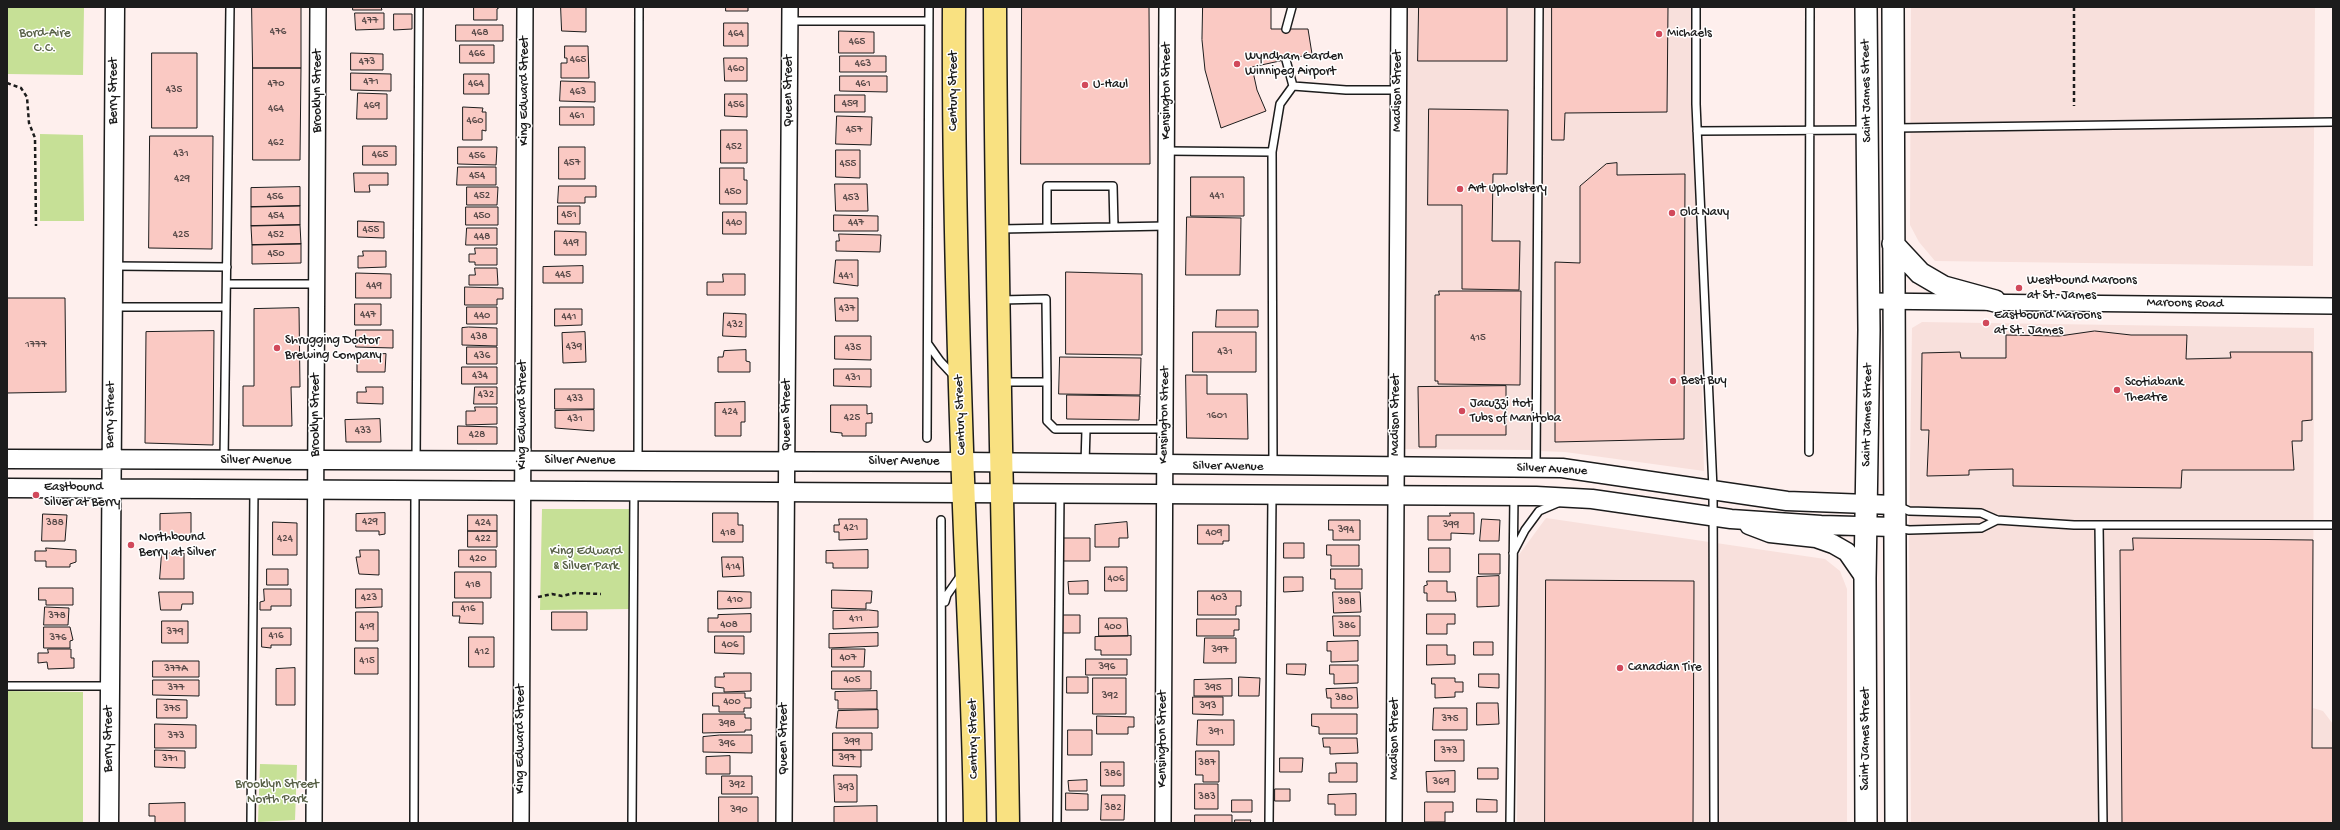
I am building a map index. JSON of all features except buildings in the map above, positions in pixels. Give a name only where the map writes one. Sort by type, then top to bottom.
[{"type":"main road","name":"Century Street","points":[[954,7],[956,230],[960,387],[974,719],[975,823]]},
{"type":"main road","points":[[995,7],[996,229],[1003,463],[1008,823]]},
{"type":"main road","name":"Saint James Street","points":[[1866,7],[1869,130],[1869,302],[1865,578],[1866,823]]},
{"type":"main road","name":"Saint James Street","points":[[1893,7],[1896,823]]},
{"type":"main road","points":[[1893,244],[1920,273],[1932,280],[1944,286],[1995,301]]},
{"type":"street","name":"Berry Street","points":[[109,823],[115,7]]},
{"type":"street","name":"Brooklyn Street","points":[[314,823],[318,7]]},
{"type":"street","name":"King Edward Street","points":[[521,823],[525,7]]},
{"type":"street","name":"Kensington Street","points":[[1163,823],[1168,7]]},
{"type":"street","name":"Madison Street","points":[[1394,823],[1399,7]]},
{"type":"street","name":"Queen Street","points":[[784,823],[790,14]]},
{"type":"street","name":"Maroons Road","points":[[1869,302],[1995,301],[2333,306]]},
{"type":"street","name":"Silver Avenue","points":[[7,460],[963,462],[1165,466],[1562,468],[1787,501],[1894,505]]},
{"type":"street","name":"Silver Avenue","points":[[7,488],[1060,492],[1514,496],[1571,498],[1731,518],[1894,527]]},
{"type":"street","points":[[1731,518],[1770,533],[1816,538],[1833,544],[1847,552],[1865,578]]},
{"type":"lane","points":[[224,460],[230,7]]},
{"type":"lane","points":[[416,461],[419,7]]},
{"type":"lane","points":[[638,462],[639,7]]},
{"type":"lane","points":[[927,438],[929,7]]},
{"type":"lane","points":[[1286,28],[1292,7]]},
{"type":"lane","points":[[1536,468],[1539,7]]},
{"type":"lane","points":[[1696,7],[1697,132],[1713,489],[1714,823]]},
{"type":"lane","points":[[1809,452],[1810,7]]},
{"type":"lane","points":[[790,14],[929,21]]},
{"type":"lane","points":[[1286,60],[1293,86]]},
{"type":"lane","points":[[1293,86],[1346,90],[1398,90]]},
{"type":"lane","points":[[1273,467],[1272,152],[1280,104],[1293,86]]},
{"type":"lane","points":[[1893,128],[2333,122]]},
{"type":"lane","points":[[1697,132],[1869,130]]},
{"type":"lane","points":[[1167,151],[1272,152]]},
{"type":"lane","points":[[1047,228],[1046,186],[1113,186],[1114,227]]},
{"type":"lane","points":[[996,229],[1167,226]]},
{"type":"lane","points":[[113,266],[227,267]]},
{"type":"lane","points":[[227,284],[317,284]]},
{"type":"lane","points":[[998,300],[1046,299],[1047,421],[1055,429],[1165,429]]},
{"type":"lane","points":[[112,306],[226,307]]},
{"type":"lane","points":[[927,342],[960,387]]},
{"type":"lane","points":[[1000,382],[1047,382]]},
{"type":"lane","points":[[1086,430],[1086,464]]},
{"type":"lane","points":[[251,823],[254,489]]},
{"type":"lane","points":[[414,823],[415,489]]},
{"type":"lane","points":[[632,823],[634,490]]},
{"type":"lane","points":[[1057,823],[1060,492]]},
{"type":"lane","points":[[1269,823],[1272,494]]},
{"type":"lane","points":[[1510,823],[1512,555],[1514,496]]},
{"type":"lane","points":[[1512,555],[1539,511],[1571,498]]},
{"type":"lane","points":[[1894,505],[1909,511],[1981,513],[1997,520],[2099,525],[2333,525]]},
{"type":"lane","points":[[941,520],[943,609],[942,823]]},
{"type":"lane","points":[[1894,527],[1909,530],[1981,528],[1997,520]]},
{"type":"lane","points":[[2099,525],[2103,823]]},
{"type":"lane","points":[[943,609],[947,595],[967,567]]},
{"type":"lane","points":[[7,686],[110,686]]},
{"type":"path","points":[[2074,7],[2074,106]]},
{"type":"path","points":[[7,83],[21,88],[28,96],[29,123],[34,138],[36,226]]},
{"type":"path","points":[[538,597],[575,593],[601,594]]},
{"type":"shaded area","points":[[1403,7],[1536,7],[1533,450],[1399,449]]},
{"type":"shaded area","points":[[1541,7],[1695,7],[1695,94],[1704,471],[1565,452],[1538,451]]},
{"type":"shaded area","points":[[1911,7],[2315,7],[2313,266],[1935,261],[1919,242],[1910,225]]},
{"type":"shaded area","points":[[1922,322],[2314,328],[2313,708],[2323,711],[2333,724],[2333,823],[1911,823],[1909,530],[1912,328]]},
{"type":"shaded area","points":[[1546,518],[1825,559],[1840,571],[1847,589],[1847,823],[1517,823],[1518,556]]},
{"type":"green space","name":"Bord-Aire C.C.","points":[[7,7],[84,7],[83,75],[7,74]]},
{"type":"green space","points":[[40,134],[83,135],[84,221],[40,221]]},
{"type":"green space","name":"King Edward & Silver Park","points":[[542,509],[631,509],[631,609],[540,610]]},
{"type":"green space","points":[[7,691],[83,692],[83,823],[7,823]]},
{"type":"green space","name":"Brooklyn Street North Park","points":[[260,764],[297,765],[295,820],[258,822]]},
{"type":"place","name":"Michaels","points":[[1659,34]]},
{"type":"place","name":"Wyndham Garden Winnipeg Airport","points":[[1237,64]]},
{"type":"place","name":"U-Haul","points":[[1085,85]]},
{"type":"place","name":"Art Upholstery","points":[[1460,189]]},
{"type":"place","name":"Old Navy","points":[[1672,213]]},
{"type":"place","name":"Westbound Maroons at St. James","points":[[2019,288]]},
{"type":"place","name":"Eastbound Maroons at St. James","points":[[1986,323]]},
{"type":"place","name":"Shrugging Doctor Brewing Company","points":[[277,348]]},
{"type":"place","name":"Best Buy","points":[[1673,381]]},
{"type":"place","name":"Scotiabank Theatre","points":[[2117,390]]},
{"type":"place","name":"Jacuzzi Hot Tubs of Manitoba","points":[[1462,411]]},
{"type":"place","name":"Eastbound Silver at Berry","points":[[36,495]]},
{"type":"place","name":"Northbound Berry at Silver","points":[[131,545]]},
{"type":"place","name":"Canadian Tire","points":[[1620,668]]}]
